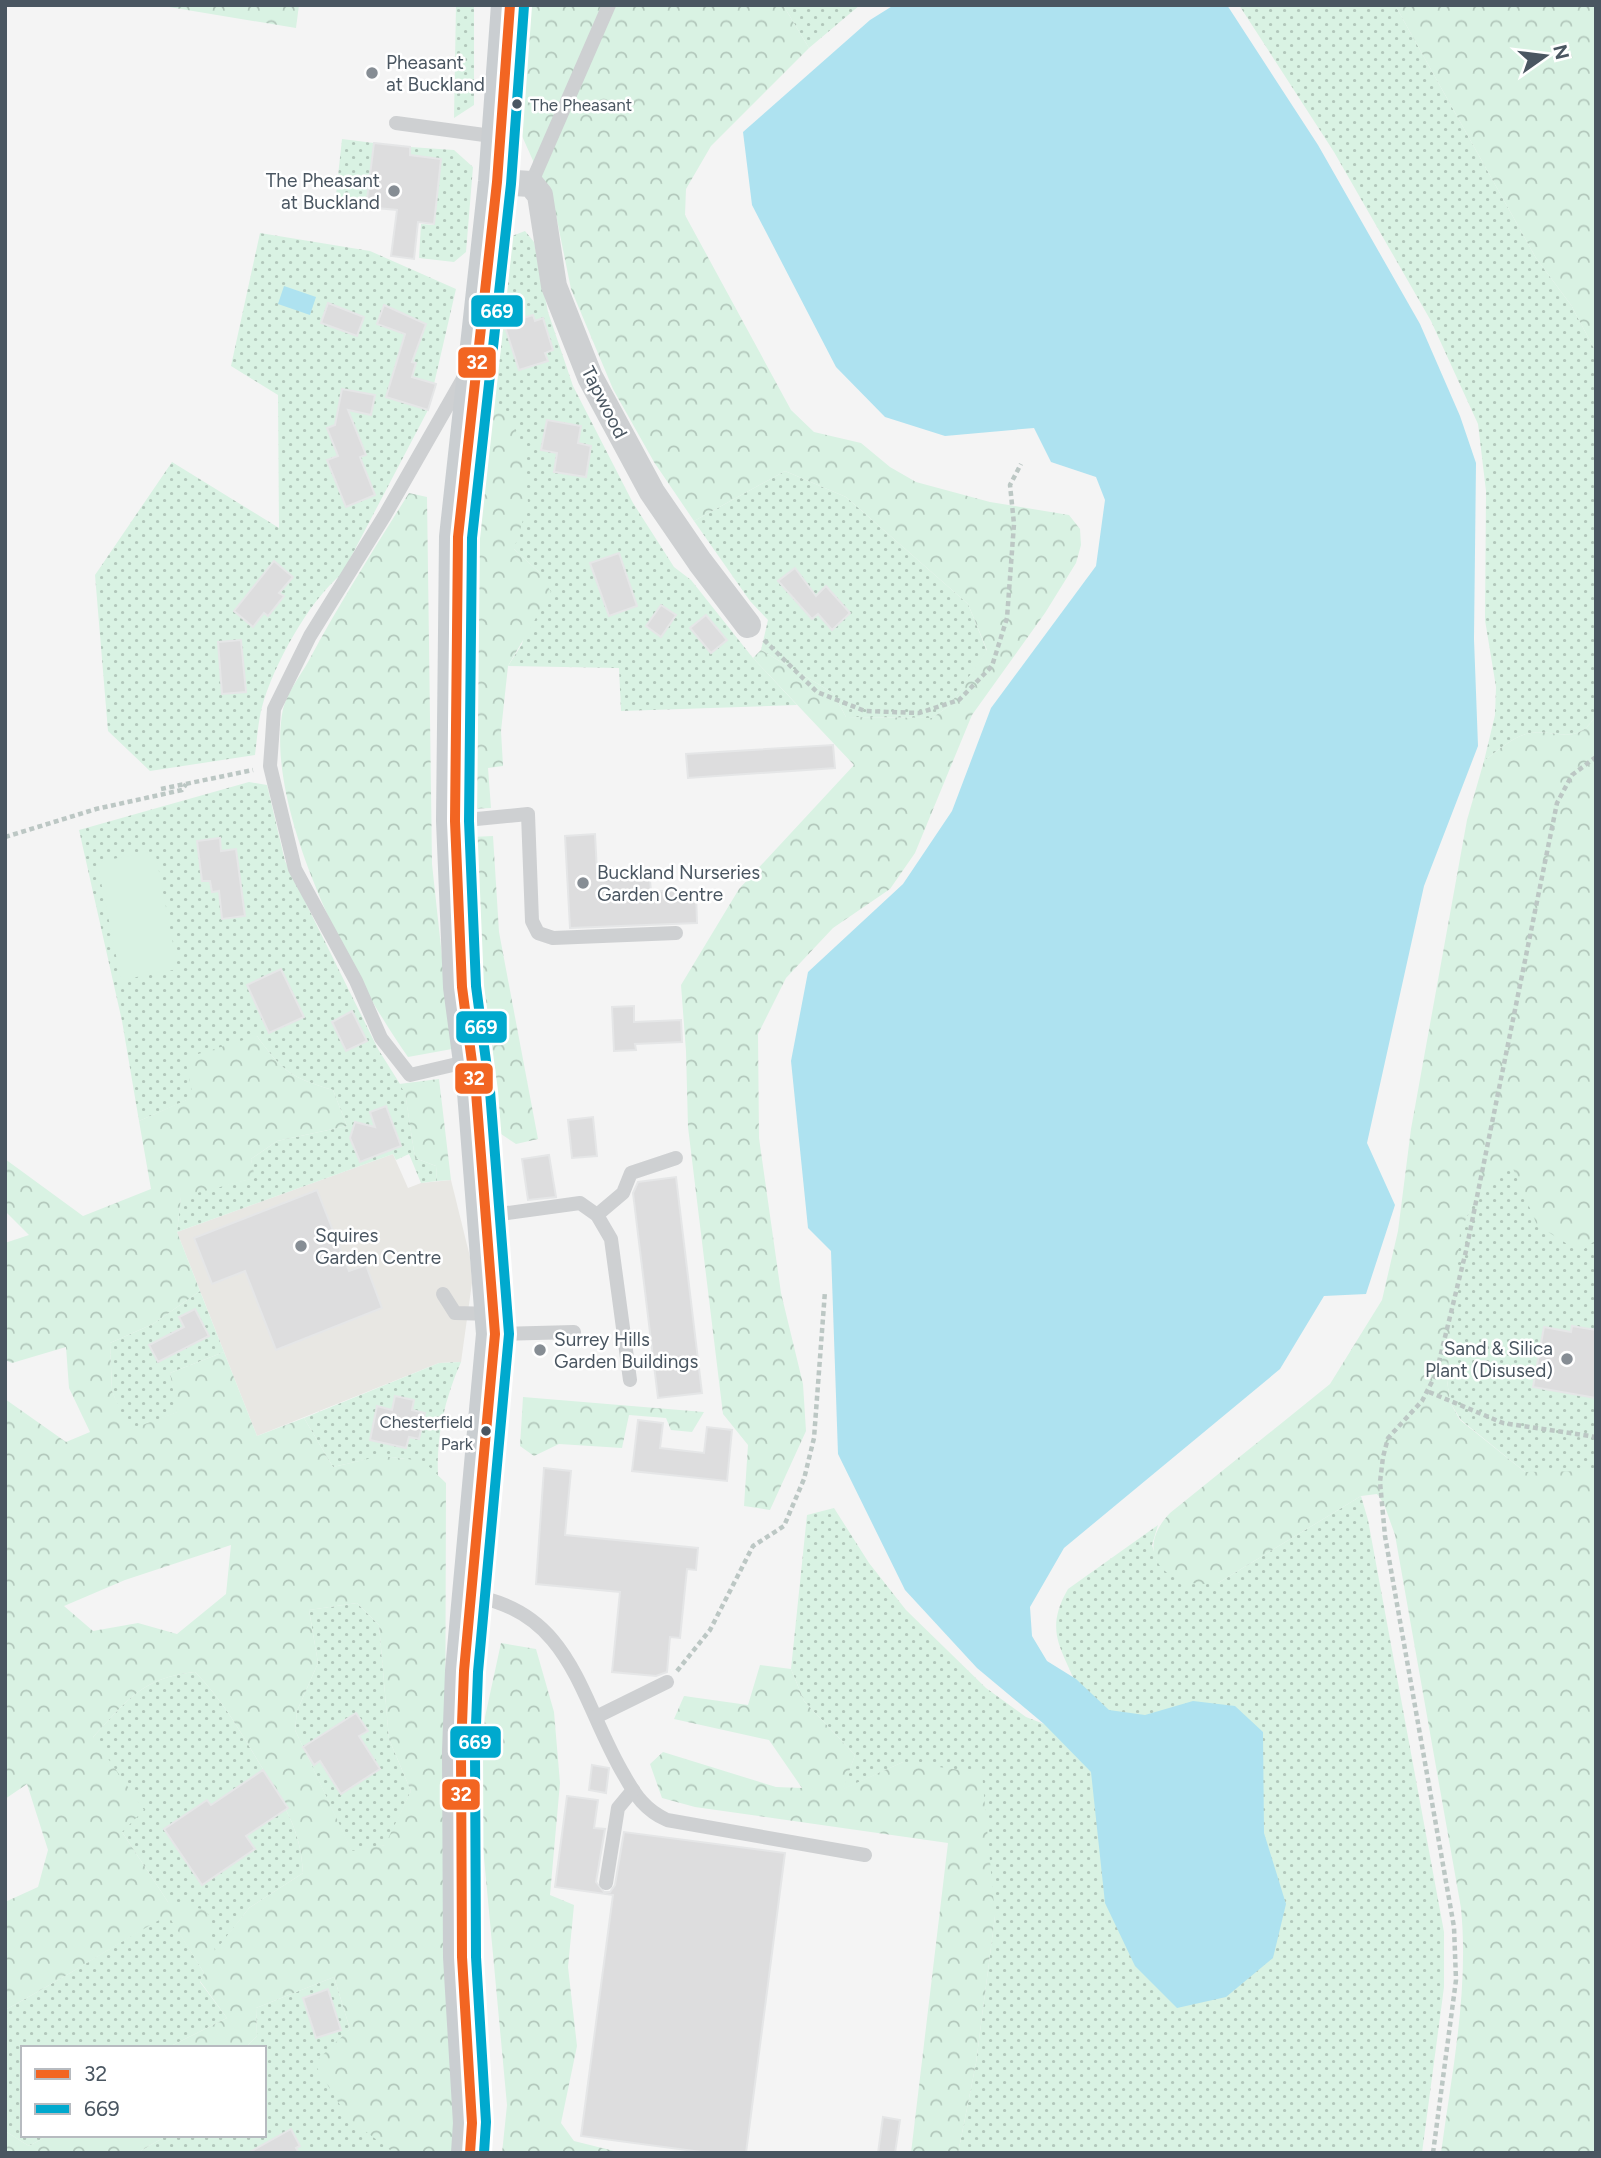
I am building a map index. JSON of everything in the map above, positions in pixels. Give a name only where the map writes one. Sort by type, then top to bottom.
[{"type":"main road","points":[[470,2153],[472,2123],[462,1958],[460,1807],[464,1671],[495,1324],[472,1061],[462,987],[455,821],[458,537],[476,354],[514,183],[500,137],[510,5]]},
{"type":"street","name":"Tapwood","points":[[514,183],[540,195],[554,286],[590,377],[652,492],[748,625]]},
{"type":"lane","points":[[514,183],[610,5]]},
{"type":"lane","points":[[396,123],[500,137]]},
{"type":"lane","points":[[472,1061],[410,1075],[382,1038],[356,981],[295,869],[270,766],[274,709],[310,636],[385,515],[476,354]]},
{"type":"lane","points":[[455,821],[528,814],[532,921],[538,933],[552,938],[676,933]]},
{"type":"lane","points":[[597,1215],[623,1193],[631,1173],[676,1158]]},
{"type":"lane","points":[[485,1216],[580,1203],[597,1215],[611,1239],[630,1380]]},
{"type":"lane","points":[[443,1294],[455,1312],[495,1324],[574,1332]]},
{"type":"lane","points":[[471,1596],[514,1608],[550,1635],[567,1657],[608,1743],[645,1807],[667,1821],[866,1856]]},
{"type":"lane","points":[[596,1717],[667,1682]]},
{"type":"lane","points":[[606,1884],[618,1808],[633,1790]]},
{"type":"path","points":[[748,625],[817,692],[865,711],[919,713],[958,700],[992,666],[1007,618],[1014,524],[1010,485],[1021,464]]},
{"type":"path","points":[[1433,2153],[1456,1980],[1454,1927],[1385,1536],[1380,1482],[1388,1438],[1429,1392],[1436,1374],[1464,1261],[1557,803],[1572,775],[1596,757]]},
{"type":"path","points":[[161,789],[270,766]]},
{"type":"path","points":[[5,837],[96,809],[182,789],[186,784]]},
{"type":"path","points":[[667,1682],[710,1630],[753,1546],[784,1526],[804,1479],[814,1437],[825,1291]]},
{"type":"path","points":[[1429,1392],[1503,1423],[1596,1437]]},
{"type":"shaded area","points":[[393,1154],[408,1188],[421,1183],[451,1180],[470,1257],[472,1283],[461,1362],[439,1363],[257,1436],[177,1232]]},
{"type":"green space","points":[[157,5],[299,5],[296,28]]},
{"type":"green space","points":[[456,5],[474,5],[474,105],[454,118]]},
{"type":"green space","points":[[527,5],[783,5],[809,48],[711,146],[686,189],[685,215],[791,410],[814,432],[861,443],[890,467],[916,482],[990,502],[1069,515],[1080,529],[1081,545],[1076,563],[1045,613],[972,715],[915,853],[890,889],[833,928],[786,978],[758,1034],[759,1138],[781,1293],[803,1384],[806,1431],[770,1510],[744,1506],[748,1445],[723,1414],[688,1127],[681,985],[739,889],[854,765],[753,658],[761,650],[833,693],[846,717],[932,718],[949,706],[987,650],[968,604],[846,497],[785,471],[694,521],[654,462],[613,389],[571,289],[555,210],[522,136]]},
{"type":"green space","points":[[783,5],[860,5],[809,48]]},
{"type":"green space","points":[[1239,5],[1395,5],[1536,258],[1571,305],[1596,352],[1596,715],[1581,731],[1565,735],[1526,734],[1509,742],[1484,761],[1495,715],[1496,687],[1485,620],[1486,491],[1478,424],[1431,321],[1334,152]]},
{"type":"green space","points":[[1395,5],[1596,5],[1596,352],[1571,305],[1536,258]]},
{"type":"green space","points":[[342,139],[374,143],[366,207],[335,204]]},
{"type":"green space","points":[[410,147],[454,150],[473,167],[466,252],[454,262],[419,258],[421,224],[434,225],[441,159],[410,155]]},
{"type":"green space","points":[[525,231],[534,242],[548,312],[573,386],[633,503],[674,567],[691,580],[753,658],[797,705],[621,711],[619,668],[508,666],[522,644],[540,573],[514,549],[485,408],[512,236]]},
{"type":"green space","points":[[260,233],[370,251],[456,289],[428,410],[342,574],[317,600],[283,654],[262,707],[255,755],[150,771],[108,731],[95,575],[172,462],[279,528],[278,395],[231,366]]},
{"type":"green space","points":[[485,408],[502,408],[525,447],[528,504],[514,549],[540,573],[551,592],[508,666],[501,731],[503,766],[488,768],[491,808],[469,809],[467,701]]},
{"type":"green space","points":[[785,471],[846,497],[968,604],[987,651],[949,706],[932,718],[846,717],[833,693],[761,650],[768,620],[750,601],[694,521]]},
{"type":"green space","points":[[409,493],[427,497],[432,864],[452,1049],[408,1057],[362,983],[317,890],[286,794],[280,749],[283,709],[287,697]]},
{"type":"green space","points":[[1596,715],[1596,1240],[1580,1252],[1537,1225],[1511,1164],[1471,1207],[1460,1233],[1447,1380],[1450,1402],[1460,1420],[1525,1472],[1596,1471],[1596,2153],[1441,2153],[1461,2000],[1461,1908],[1395,1535],[1384,1504],[1377,1494],[1361,1496],[1218,1583],[1200,1584],[1171,1575],[1161,1567],[1155,1556],[1154,1543],[1159,1528],[1170,1513],[1330,1384],[1382,1300],[1398,1231],[1411,1129],[1467,820],[1484,761],[1520,736],[1537,733],[1573,734],[1581,731]]},
{"type":"green space","points":[[249,782],[267,785],[285,861],[378,1049],[405,1092],[415,1158],[436,1166],[437,1181],[421,1183],[409,1154],[396,1160],[393,1154],[177,1232],[181,1196],[254,1178],[251,1159],[277,1141],[347,1126],[333,1090],[289,1072],[257,1036],[194,1097],[139,1121],[122,1021],[79,830]]},
{"type":"green space","points":[[493,836],[499,932],[538,1139],[516,1144],[501,1134],[475,935],[471,837]]},
{"type":"green space","points":[[155,851],[178,969],[121,980],[97,862]]},
{"type":"green space","points":[[1596,946],[1596,2153],[1525,1472],[1461,1420],[1450,1402],[1447,1380],[1459,1233],[1471,1207],[1505,1169],[1544,1133]]},
{"type":"green space","points":[[257,1036],[289,1072],[333,1090],[347,1126],[277,1141],[251,1159],[255,1178],[181,1197],[177,1232],[200,1291],[153,1324],[110,1343],[112,1391],[129,1430],[177,1412],[170,1373],[224,1352],[257,1436],[304,1418],[333,1467],[381,1456],[423,1461],[446,1483],[445,1821],[457,2153],[394,2153],[348,2118],[314,2063],[350,2029],[334,1977],[256,2008],[257,2036],[247,2046],[171,2046],[227,2018],[200,1981],[204,1973],[168,1915],[5,2010],[5,1902],[38,1887],[48,1850],[27,1784],[5,1799],[5,1399],[66,1442],[90,1432],[69,1388],[66,1347],[12,1363],[5,1360],[5,1243],[29,1235],[5,1211],[5,1159],[83,1216],[151,1189],[139,1121],[193,1097],[185,1058]],"holes":[[[231,1545],[226,1594],[177,1634],[138,1623],[93,1631],[64,1606],[125,1580]],[[357,1603],[379,1625],[389,1739],[411,1791],[385,1845],[352,1851],[295,1730],[297,1711],[318,1663],[309,1610]],[[195,1672],[224,1706],[263,1769],[295,1831],[302,1857],[303,1873],[249,1908],[215,1951],[207,1910],[168,1902],[122,1832],[144,1810],[93,1737],[126,1702],[148,1685],[161,1679]]]},
{"type":"green space","points":[[439,1079],[451,1180],[437,1181],[436,1166],[415,1158],[405,1093],[399,1084]]},
{"type":"green space","points":[[200,1291],[224,1352],[170,1373],[178,1412],[128,1431],[112,1391],[110,1343],[153,1324]]},
{"type":"green space","points":[[461,1362],[450,1389],[443,1418],[438,1446],[438,1476],[414,1461],[401,1458],[375,1459],[333,1467],[304,1418],[439,1363]]},
{"type":"green space","points":[[523,1397],[704,1412],[692,1432],[671,1430],[666,1418],[629,1415],[622,1448],[559,1444],[534,1456],[520,1446]]},
{"type":"green space","points":[[1361,1496],[1368,1520],[1444,1932],[1444,1987],[1422,2153],[958,2153],[976,2063],[995,1916],[903,1762],[842,1790],[855,1755],[804,1701],[791,1669],[807,1515],[834,1508],[869,1563],[906,1610],[986,1688],[1026,1717],[1044,1724],[1080,1698],[1059,1645],[1057,1633],[1060,1606],[1068,1589],[1158,1525],[1152,1545],[1157,1561],[1218,1583]]},
{"type":"green space","points":[[357,1603],[379,1625],[389,1739],[411,1791],[386,1845],[352,1852],[295,1730],[297,1711],[318,1663],[309,1610]]},
{"type":"green space","points":[[501,1643],[536,1649],[554,1712],[560,1783],[550,1895],[574,1905],[568,1967],[577,2046],[561,2123],[574,2141],[622,2153],[502,2153],[507,2105],[478,1793],[485,1717]]},
{"type":"green space","points":[[760,1665],[791,1669],[804,1701],[855,1755],[843,1789],[903,1762],[982,1773],[995,1916],[976,2063],[958,2153],[911,2153],[948,1843],[695,1807],[662,1798],[650,1764],[663,1752],[776,1787],[802,1788],[769,1740],[674,1719],[684,1696],[748,1705]]},
{"type":"green space","points":[[195,1672],[232,1719],[263,1769],[295,1831],[302,1857],[303,1873],[249,1908],[215,1952],[168,1902],[122,1832],[93,1737],[126,1702],[148,1685],[161,1679]]},
{"type":"green space","points":[[168,1914],[204,1973],[200,1982],[227,2018],[171,2046],[21,2046],[21,2137],[45,2137],[29,2146],[5,2131],[5,2010]]},
{"type":"green space","points":[[334,1977],[350,2029],[339,2042],[394,2153],[137,2153],[165,2137],[266,2137],[266,2046],[247,2046],[257,2036],[256,2008]]},
{"type":"green space","points":[[5,2131],[29,2146],[45,2137],[165,2137],[137,2153],[5,2153]]},
{"type":"water","points":[[894,5],[1227,5],[1318,145],[1420,324],[1460,416],[1476,463],[1474,639],[1478,746],[1424,886],[1367,1143],[1395,1205],[1366,1294],[1324,1296],[1280,1369],[1064,1548],[1030,1607],[1032,1636],[1047,1661],[1076,1679],[1109,1710],[1145,1715],[1193,1701],[1235,1706],[1263,1732],[1264,1833],[1286,1904],[1273,1958],[1226,1997],[1177,2008],[1135,1966],[1105,1903],[1091,1772],[1044,1724],[977,1668],[905,1590],[838,1454],[831,1251],[808,1228],[791,1061],[808,972],[903,884],[952,811],[991,708],[1096,566],[1105,500],[1096,477],[1051,462],[1034,428],[945,436],[885,417],[836,367],[752,205],[743,132],[870,20]]},
{"type":"water","points":[[284,286],[316,297],[310,315],[278,304]]},
{"type":"building","points":[[374,143],[410,147],[410,155],[441,159],[434,224],[418,222],[414,259],[391,256],[397,210],[366,207]]},
{"type":"building","points":[[328,303],[364,317],[357,336],[321,323]]},
{"type":"building","points":[[384,305],[426,324],[412,362],[416,363],[412,377],[436,384],[428,410],[386,397],[405,334],[377,324]]},
{"type":"building","points":[[533,315],[535,321],[543,318],[553,350],[545,353],[548,361],[519,370],[504,324]]},
{"type":"building","points":[[342,389],[375,395],[371,415],[348,410],[366,455],[360,457],[375,495],[346,507],[327,460],[338,456],[327,428],[335,425]]},
{"type":"building","points":[[547,420],[581,426],[578,443],[591,446],[586,477],[554,472],[557,453],[541,450]]},
{"type":"building","points":[[619,553],[637,606],[609,616],[590,563]]},
{"type":"building","points":[[274,561],[293,577],[279,593],[284,596],[268,616],[264,613],[253,627],[234,611]]},
{"type":"building","points":[[795,568],[816,596],[826,586],[850,613],[832,630],[818,614],[812,619],[778,581]]},
{"type":"building","points":[[661,605],[676,615],[661,637],[646,626]]},
{"type":"building","points":[[706,615],[727,640],[711,653],[690,628]]},
{"type":"building","points":[[241,640],[246,692],[222,694],[218,642]]},
{"type":"building","points":[[833,745],[835,768],[688,778],[686,754]]},
{"type":"building","points":[[595,834],[597,872],[649,868],[651,891],[696,891],[697,923],[570,928],[565,836]]},
{"type":"building","points":[[220,838],[221,851],[236,849],[245,916],[222,919],[219,891],[212,892],[210,881],[202,881],[197,841]]},
{"type":"building","points":[[281,969],[304,1017],[269,1033],[247,985]]},
{"type":"building","points":[[634,1006],[634,1022],[681,1020],[682,1042],[635,1044],[636,1050],[614,1051],[612,1007]]},
{"type":"building","points":[[352,1011],[367,1041],[346,1051],[332,1022]]},
{"type":"building","points":[[386,1106],[401,1146],[360,1162],[350,1138],[355,1122],[375,1127],[370,1112]]},
{"type":"building","points":[[593,1117],[597,1156],[572,1158],[568,1120]]},
{"type":"building","points":[[549,1155],[556,1197],[528,1200],[522,1159]]},
{"type":"building","points":[[676,1177],[702,1393],[658,1398],[633,1193],[638,1182]]},
{"type":"building","points":[[317,1190],[349,1271],[366,1265],[382,1308],[276,1350],[245,1271],[212,1284],[194,1238]]},
{"type":"building","points":[[195,1309],[209,1336],[158,1362],[149,1345],[184,1327],[179,1317]]},
{"type":"building","name":"Sand & Silica Plant (Disused)","points":[[1572,1326],[1596,1330],[1596,1398],[1533,1387],[1544,1327],[1571,1332]]},
{"type":"building","points":[[395,1396],[414,1400],[412,1410],[425,1413],[419,1439],[409,1437],[406,1448],[370,1440],[377,1406],[392,1410]]},
{"type":"building","points":[[638,1420],[663,1423],[660,1448],[704,1453],[707,1427],[732,1430],[727,1481],[632,1471]]},
{"type":"building","points":[[544,1468],[571,1471],[565,1535],[698,1548],[696,1570],[687,1569],[680,1638],[670,1637],[667,1672],[656,1676],[612,1672],[620,1592],[536,1584]]},
{"type":"building","points":[[356,1713],[368,1731],[359,1736],[380,1769],[341,1794],[320,1761],[314,1765],[303,1747]]},
{"type":"building","points":[[592,1765],[609,1768],[606,1793],[589,1790]]},
{"type":"building","points":[[263,1770],[288,1808],[246,1836],[255,1849],[202,1885],[164,1829],[207,1800],[211,1805]]},
{"type":"building","points":[[567,1796],[598,1800],[594,1828],[605,1829],[596,1882],[604,1892],[610,1892],[615,1885],[624,1832],[785,1853],[746,2153],[709,2153],[581,2136],[613,1895],[555,1887]]},
{"type":"building","points":[[328,1989],[341,2030],[316,2038],[303,1998]]},
{"type":"building","points":[[883,2117],[900,2120],[895,2153],[878,2153]]},
{"type":"building","points":[[291,2129],[300,2146],[296,2148],[299,2153],[248,2153]]},
{"type":"transit line","name":"32","points":[[470,2153],[472,2123],[462,1957],[461,1751],[464,1671],[495,1334],[476,1092],[462,987],[455,821],[458,537],[497,182],[510,5]]},
{"type":"transit line","name":"669","points":[[484,2153],[486,2122],[476,1957],[475,1751],[478,1672],[509,1334],[490,1091],[476,986],[469,821],[472,538],[511,184],[524,6]]},
{"type":"place","name":"Pheasant at Buckland","points":[[372,73]]},
{"type":"place","name":"The Pheasant","points":[[517,104]]},
{"type":"place","name":"The Pheasant at Buckland","points":[[394,191]]},
{"type":"place","name":"Buckland Nurseries Garden Centre","points":[[583,883]]},
{"type":"place","name":"Squires Garden Centre","points":[[301,1246]]},
{"type":"place","name":"Surrey Hills Garden Buildings","points":[[540,1350]]},
{"type":"place","name":"Sand & Silica Plant (Disused)","points":[[1567,1359]]},
{"type":"place","name":"Chesterfield Park","points":[[486,1431]]}]
